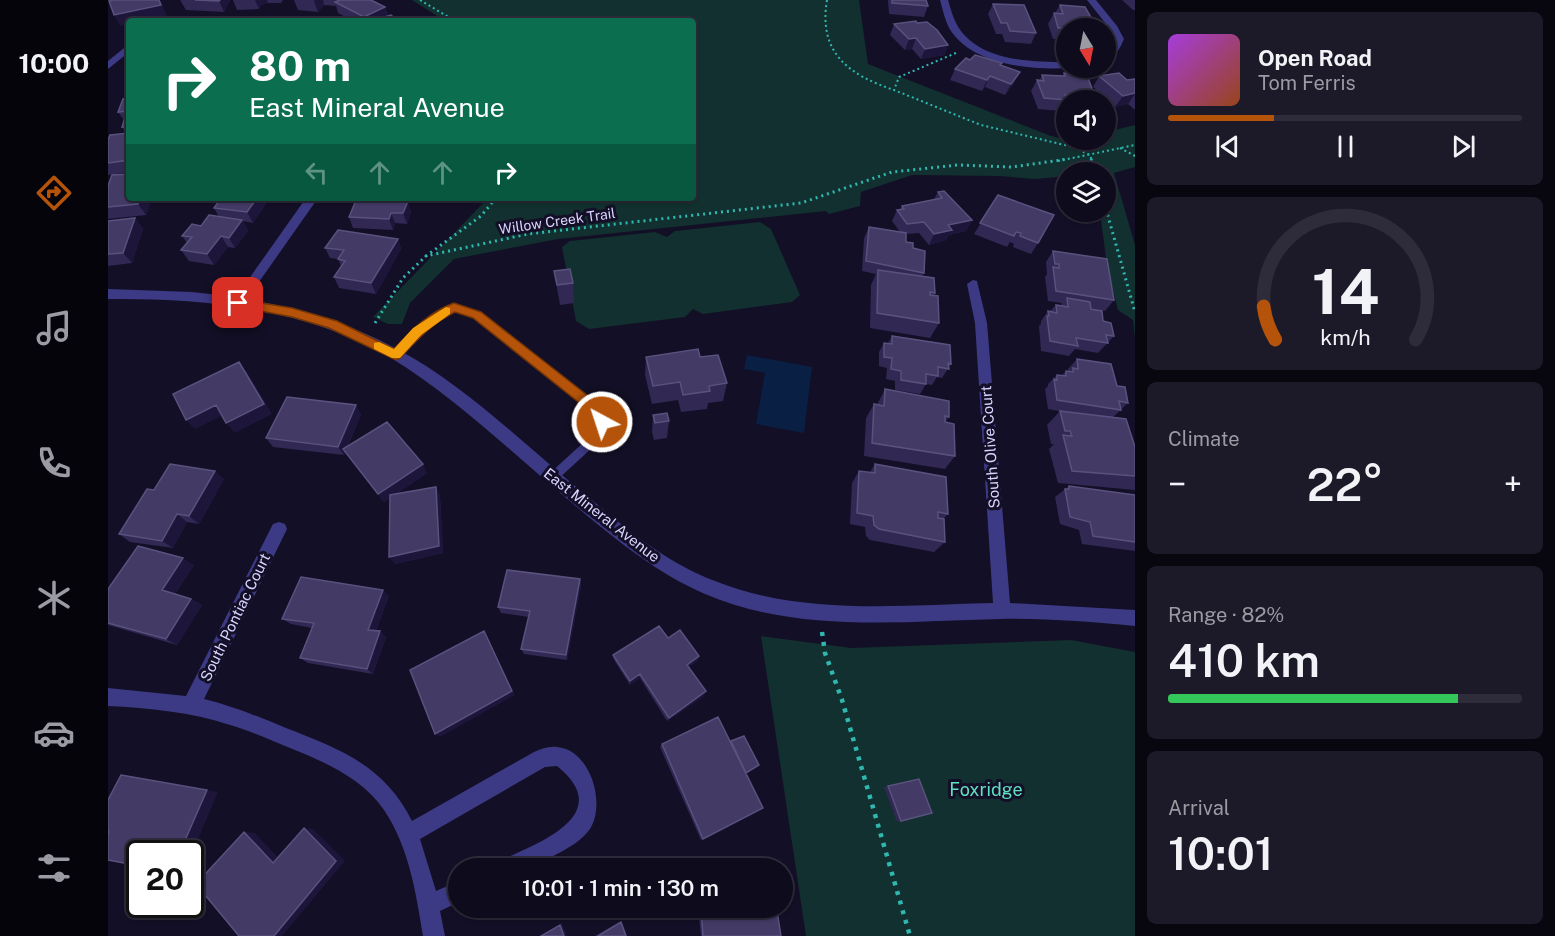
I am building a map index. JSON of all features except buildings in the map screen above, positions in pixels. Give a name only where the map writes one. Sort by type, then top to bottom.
[{"type":"street","points":[[944,0],[957,33],[977,48],[991,55],[1025,63],[1056,65]]},
{"type":"street","points":[[1091,0],[1106,18]]},
{"type":"street","points":[[1116,32],[1119,39],[1116,46]]},
{"type":"street","points":[[108,66],[126,50]]},
{"type":"street","points":[[238,303],[310,201]]},
{"type":"street","name":"South Olive Court","points":[[973,284],[981,323],[1002,611]]},
{"type":"street","name":"East Mineral Avenue","points":[[108,294],[174,295],[238,303],[292,313],[332,324],[371,342],[429,375],[624,536],[670,567],[723,592],[768,606],[819,614],[1002,611],[1085,613],[1135,618]]},
{"type":"street","name":"South Pontiac Court","points":[[191,706],[279,529]]},
{"type":"street","points":[[108,697],[145,698],[229,715],[345,763],[373,782],[391,803],[407,835],[420,868],[434,936]]},
{"type":"street","points":[[407,835],[541,759],[553,755],[563,758],[584,786],[589,802],[588,810],[582,823],[572,833],[525,858]]},
{"type":"street","points":[[429,905],[448,896]]},
{"type":"lane","points":[[396,355],[435,316],[454,308],[477,315],[486,322],[596,410],[602,422],[601,433],[552,477]]},
{"type":"path","points":[[420,0],[450,18]]},
{"type":"path","points":[[827,0],[824,25],[839,57],[855,74],[981,125],[1073,147],[1090,154],[1092,162]]},
{"type":"path","points":[[894,90],[899,77],[956,53],[977,48]]},
{"type":"path","name":"Willow Creek Trail","points":[[426,256],[528,234],[801,204],[892,172],[958,165],[1012,167],[1135,145]]},
{"type":"path","points":[[1120,148],[1135,156]]},
{"type":"path","name":"Willow Creek Trail","points":[[426,256],[481,216],[494,201]]},
{"type":"path","points":[[1110,222],[1135,312]]},
{"type":"path","points":[[371,342],[374,324],[389,296],[412,266],[426,256]]},
{"type":"path","points":[[819,614],[825,652],[842,700],[910,936]]},
{"type":"green space","points":[[412,0],[859,0],[868,64],[1056,137],[1056,150],[1116,150],[1116,130],[1135,125],[1135,167],[1116,172],[1116,162],[1056,162],[1056,177],[1035,179],[999,176],[912,175],[861,192],[860,206],[829,214],[826,211],[558,239],[454,259],[410,303],[402,324],[388,324],[373,317],[485,201],[696,201],[696,18],[440,18]]},
{"type":"green space","points":[[1116,180],[1135,245],[1135,338],[1133,320],[1118,310],[1107,266],[1101,222],[1116,222]]},
{"type":"green space","points":[[760,222],[771,229],[800,295],[792,302],[703,314],[693,309],[685,317],[589,329],[576,321],[562,247],[570,241],[655,232],[667,237],[675,231]]},
{"type":"green space","name":"Foxridge","points":[[761,636],[851,648],[1071,640],[1135,652],[1135,936],[806,936]]},
{"type":"water","points":[[747,355],[812,367],[804,433],[756,424],[765,373],[744,369]]},
{"type":"slow traffic","points":[[379,346],[396,355],[435,316],[446,311]]},
{"type":"route","points":[[238,303],[292,313],[332,324],[396,355],[435,316],[454,308],[477,315],[596,410],[602,422]]}]
